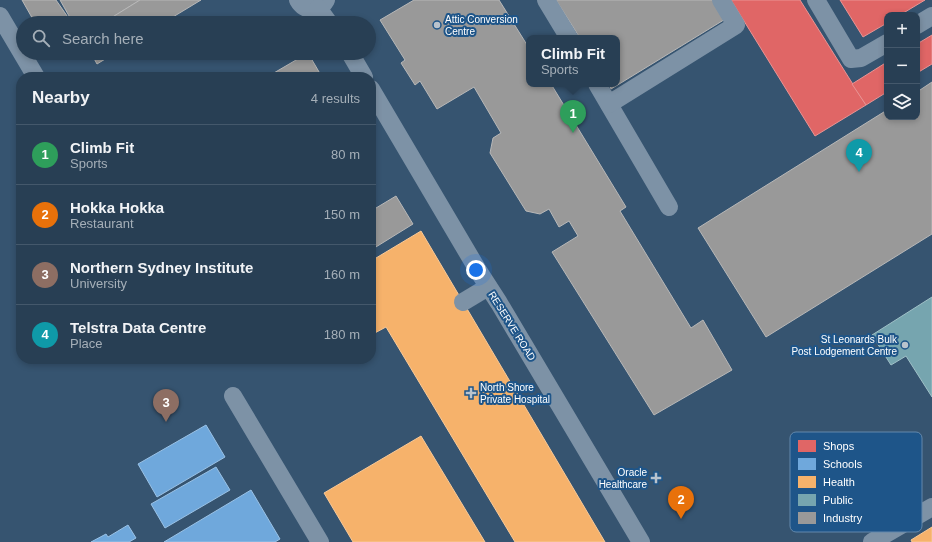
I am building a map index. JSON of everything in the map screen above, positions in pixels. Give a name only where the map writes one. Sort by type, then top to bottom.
[{"type":"street","points":[[298,0],[300,4],[309,9],[322,4],[326,16]]},
{"type":"street","points":[[546,0],[567,35]]},
{"type":"street","points":[[609,104],[736,25],[721,0]]},
{"type":"street","points":[[816,0],[851,59],[861,58],[884,45]]},
{"type":"street","points":[[0,16],[16,43]]},
{"type":"street","points":[[920,23],[932,16]]},
{"type":"street","points":[[26,60],[33,72]]},
{"type":"street","points":[[354,60],[361,72]]},
{"type":"street","points":[[599,87],[669,207]]},
{"type":"street","name":"RESERVE ROAD","points":[[376,97],[641,542]]},
{"type":"street","points":[[463,302],[488,287]]},
{"type":"street","points":[[233,396],[320,542]]},
{"type":"street","points":[[922,515],[932,507]]},
{"type":"street","points":[[872,542],[897,536]]},
{"type":"street","points":[[645,542],[654,542]]},
{"type":"building: Shops","points":[[731,0],[800,0],[866,105],[815,136]]},
{"type":"building: Shops","points":[[840,0],[925,0],[905,12],[884,12],[884,25],[863,37]]},
{"type":"building: Shops","points":[[932,35],[932,64],[920,71],[920,48],[920,42]]},
{"type":"building: Shops","points":[[884,64],[884,94],[866,105],[852,84]]},
{"type":"building: Schools","points":[[206,425],[225,457],[157,497],[138,464]]},
{"type":"building: Schools","points":[[216,467],[230,490],[165,528],[151,504]]},
{"type":"building: Schools","points":[[251,490],[280,539],[275,542],[164,542]]},
{"type":"building: Schools","points":[[128,525],[136,538],[129,542],[91,542],[106,534],[108,537]]},
{"type":"building: Health","points":[[421,231],[605,542],[515,542],[386,327],[376,332],[376,258]]},
{"type":"building: Health","points":[[421,436],[485,542],[353,542],[324,493]]},
{"type":"building: Health","points":[[932,527],[932,542],[912,542],[911,540]]},
{"type":"building: Public","name":"St Leonards Bulk Post Lodgement Centre","points":[[932,297],[932,397],[906,356],[891,365],[872,335]]},
{"type":"building: Industry","points":[[22,0],[56,0],[67,16],[31,16]]},
{"type":"building: Industry","points":[[60,0],[140,0],[114,16],[69,16]]},
{"type":"building: Industry","points":[[140,0],[201,0],[175,16],[114,16]]},
{"type":"building: Industry","points":[[414,0],[499,0],[526,43],[526,87],[553,87],[626,207],[620,211],[691,328],[703,320],[732,370],[654,415],[552,252],[578,236],[569,221],[559,227],[549,209],[540,214],[526,211],[490,153],[493,138],[501,133],[474,87],[437,109],[420,81],[415,85],[401,63],[405,60],[380,20]]},
{"type":"building: Industry","points":[[556,0],[716,0],[727,18],[620,83],[620,35],[578,35]]},
{"type":"building: Industry","points":[[95,60],[104,60],[97,64]]},
{"type":"building: Industry","points":[[296,60],[312,60],[319,72],[276,72]]},
{"type":"building: Industry","points":[[932,82],[932,234],[766,337],[698,228],[884,112],[884,120],[920,120],[920,90]]},
{"type":"building: Industry","points":[[396,196],[413,224],[376,247],[376,208]]},
{"type":"place","name":"Attic Conversion Centre","points":[[437,25]]},
{"type":"place","name":"Climb Fit","points":[[573,133]]},
{"type":"place","name":"Telstra Data Centre","points":[[859,172]]},
{"type":"place","name":"St Leonards Bulk Post Lodgement Centre","points":[[905,345]]},
{"type":"place","name":"North Shore Private Hospital","points":[[471,393]]},
{"type":"place","name":"Northern Sydney Institute","points":[[166,422]]},
{"type":"place","name":"Oracle Healthcare","points":[[656,478]]},
{"type":"place","name":"Hokka Hokka","points":[[681,519]]}]
